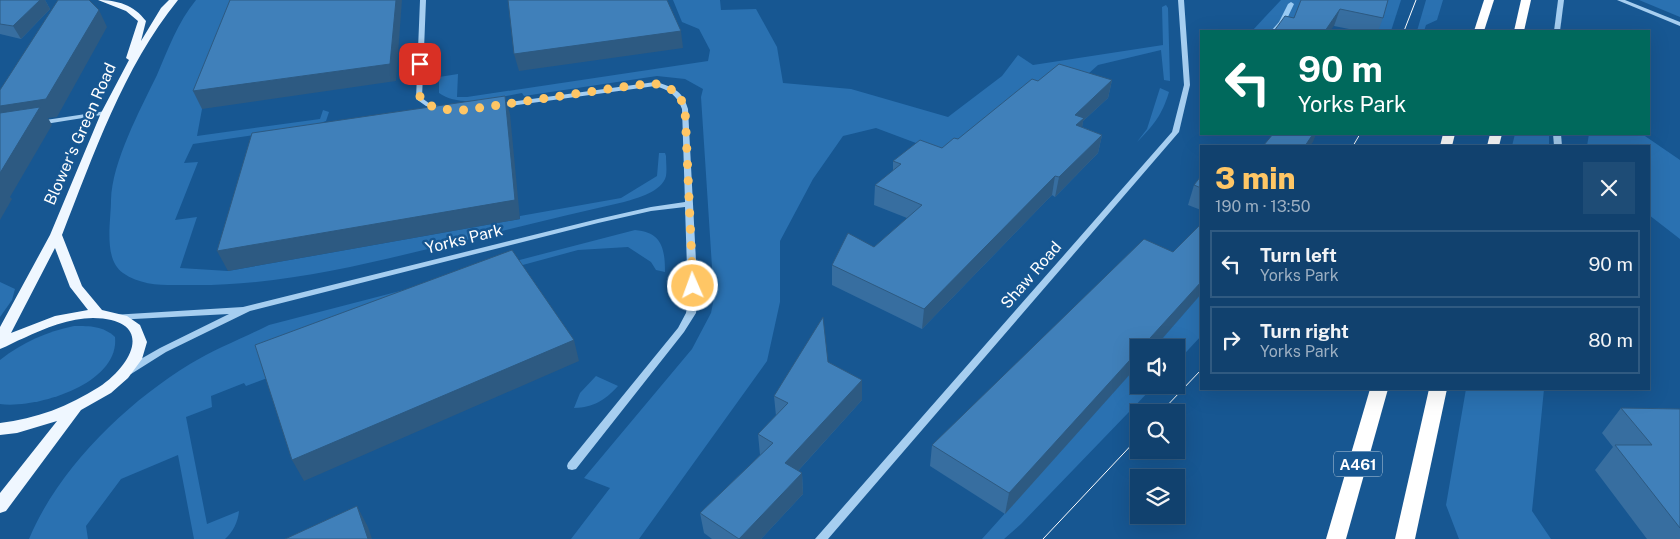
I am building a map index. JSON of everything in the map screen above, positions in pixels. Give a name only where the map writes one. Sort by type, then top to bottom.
[{"type":"highway","points":[[1479,30],[1489,0]]},
{"type":"highway","points":[[1519,30],[1526,0]]},
{"type":"highway","name":"A461","points":[[1336,539],[1379,390]]},
{"type":"highway","points":[[1405,539],[1438,390]]},
{"type":"main road","points":[[102,0],[121,5],[135,12],[142,21],[128,70]]},
{"type":"main road","name":"Blower's Green Road","points":[[0,340],[56,236],[106,113],[128,70],[164,10],[174,0]]},
{"type":"main road","points":[[56,236],[76,288],[106,316]]},
{"type":"main road","points":[[0,344],[16,335],[56,320],[106,316],[121,318],[135,328],[140,342],[134,358],[122,375],[94,397],[76,408],[33,424],[0,429]]},
{"type":"main road","points":[[0,506],[34,459],[76,408]]},
{"type":"street","points":[[423,0],[420,99],[428,105],[451,110]]},
{"type":"street","name":"Shaw Road","points":[[821,539],[1175,132],[1187,86],[1181,0]]},
{"type":"street","points":[[1557,30],[1561,0]]},
{"type":"street","points":[[1620,0],[1680,24]]},
{"type":"street","points":[[484,107],[636,85],[656,84],[667,86],[678,92],[685,109],[693,299],[691,313],[681,330],[572,466]]},
{"type":"street","points":[[29,125],[106,113]]},
{"type":"street","name":"Yorks Park","points":[[106,316],[248,309],[651,208],[689,204]]},
{"type":"street","name":"Yorks Park","points":[[122,375],[163,350],[248,309]]},
{"type":"shaded area","points":[[196,0],[252,0],[202,109],[197,136],[320,119],[323,110],[329,112],[326,121],[309,127],[193,144],[184,163],[198,162],[175,220],[197,217],[180,268],[228,271],[520,219],[520,216],[621,198],[657,176],[659,153],[665,153],[666,156],[666,176],[664,182],[642,196],[624,202],[332,271],[297,277],[226,284],[164,285],[147,283],[131,278],[117,267],[110,250],[111,200],[116,169],[135,120],[169,46]]},
{"type":"shaded area","points":[[673,0],[720,0],[721,10],[756,9],[777,47],[783,83],[851,89],[948,117],[1002,76],[1018,55],[1033,65],[1163,45],[1162,7],[1166,5],[1168,8],[1170,81],[1164,80],[1161,50],[1098,65],[1088,74],[956,158],[876,128],[843,136],[813,179],[780,241],[780,302],[767,361],[639,539],[571,539],[610,488],[584,478],[692,349],[711,313],[714,298],[701,97],[703,89],[685,79],[657,76],[524,96],[522,93],[469,101],[448,98],[439,93],[439,77],[458,74],[457,97],[467,97],[708,61],[710,50],[699,29],[682,22]]},
{"type":"shaded area","points":[[1281,0],[1303,0],[1290,30],[1253,30]]},
{"type":"shaded area","points":[[1385,0],[1401,0],[1391,30],[1377,30]]},
{"type":"shaded area","points":[[1426,0],[1443,0],[1437,20],[1426,25],[1424,30],[1417,30]]},
{"type":"shaded area","points":[[1639,0],[1680,0],[1680,17]]},
{"type":"shaded area","points":[[1160,88],[1169,92],[1163,107],[1153,125],[1137,142],[1147,129]]},
{"type":"shaded area","points":[[1515,135],[1549,135],[1549,145],[1512,145]]},
{"type":"shaded area","points":[[1589,135],[1643,135],[1680,160],[1680,239],[1650,216],[1650,145],[1587,145]]},
{"type":"shaded area","points":[[635,230],[651,234],[660,243],[663,249],[665,272],[656,270],[651,262],[628,247],[578,250],[519,266],[270,377],[246,386],[244,383],[211,396],[212,407],[186,417],[207,524],[239,511],[235,526],[225,539],[194,539],[178,455],[121,479],[86,526],[88,539],[29,539],[57,488],[96,440],[142,398],[166,380],[209,353],[269,325]]},
{"type":"shaded area","points":[[0,282],[15,289],[12,300],[0,317]]},
{"type":"shaded area","points":[[1200,295],[1200,337],[1185,353],[1185,339],[1162,339]]},
{"type":"shaded area","points":[[74,326],[96,327],[115,337],[113,354],[104,368],[90,380],[73,390],[54,397],[34,402],[0,404],[0,360],[17,348],[35,339],[54,331]]},
{"type":"shaded area","points":[[1130,374],[1130,394],[1146,394],[1137,404],[1130,404],[1130,411],[1021,524],[1004,539],[982,539]]},
{"type":"shaded area","points":[[596,376],[618,386],[608,396],[598,402],[574,408],[580,393]]},
{"type":"shaded area","points":[[1466,390],[1544,390],[1532,511],[1551,539],[1459,539],[1446,505]]},
{"type":"building","points":[[0,0],[40,0],[13,26],[0,24]]},
{"type":"building","points":[[58,0],[89,0],[99,10],[46,99],[0,106],[0,90]]},
{"type":"building","points":[[230,0],[396,0],[390,64],[193,91]]},
{"type":"building","points":[[508,0],[667,0],[681,31],[514,54]]},
{"type":"building","points":[[1301,0],[1388,0],[1383,18],[1340,9],[1326,30],[1275,30],[1285,16],[1294,18]]},
{"type":"building","points":[[1059,64],[1112,80],[1075,115],[1084,118],[1076,125],[1102,135],[1059,177],[1055,176],[924,309],[832,265],[848,233],[874,247],[922,205],[875,185],[901,164],[893,161],[920,140],[942,148],[954,138],[958,139],[1032,79],[1038,81]]},
{"type":"building","points":[[505,96],[515,200],[217,251],[252,133]]},
{"type":"building","points":[[40,107],[0,173],[0,113]]},
{"type":"building","points":[[1272,135],[1312,135],[1306,145],[1264,145]]},
{"type":"building","points":[[1200,177],[1200,188],[1194,185]]},
{"type":"building","points":[[1200,225],[1200,283],[1149,339],[1130,339],[1130,360],[1009,493],[932,445],[1144,239],[1173,252]]},
{"type":"building","points":[[512,250],[574,340],[292,460],[255,345]]},
{"type":"building","points":[[823,317],[828,362],[862,380],[785,463],[802,473],[739,539],[700,513],[773,443],[758,434],[788,403],[774,396]]},
{"type":"building","points":[[1621,408],[1680,409],[1680,528],[1615,445],[1652,445]]},
{"type":"building","points":[[357,506],[368,539],[285,539]]},
{"type":"waterway","points":[[1275,30],[1282,23],[1291,4]]},
{"type":"tram line","points":[[1404,30],[1416,0]]},
{"type":"tram line","points":[[1354,145],[1359,135]]},
{"type":"tram line","points":[[1169,404],[1200,371]]},
{"type":"tram line","points":[[1043,539],[1130,447]]},
{"type":"route","points":[[420,64],[420,99],[428,105],[444,109],[465,110],[636,85],[656,84],[667,86],[678,92],[683,99],[685,109],[693,286]]}]
